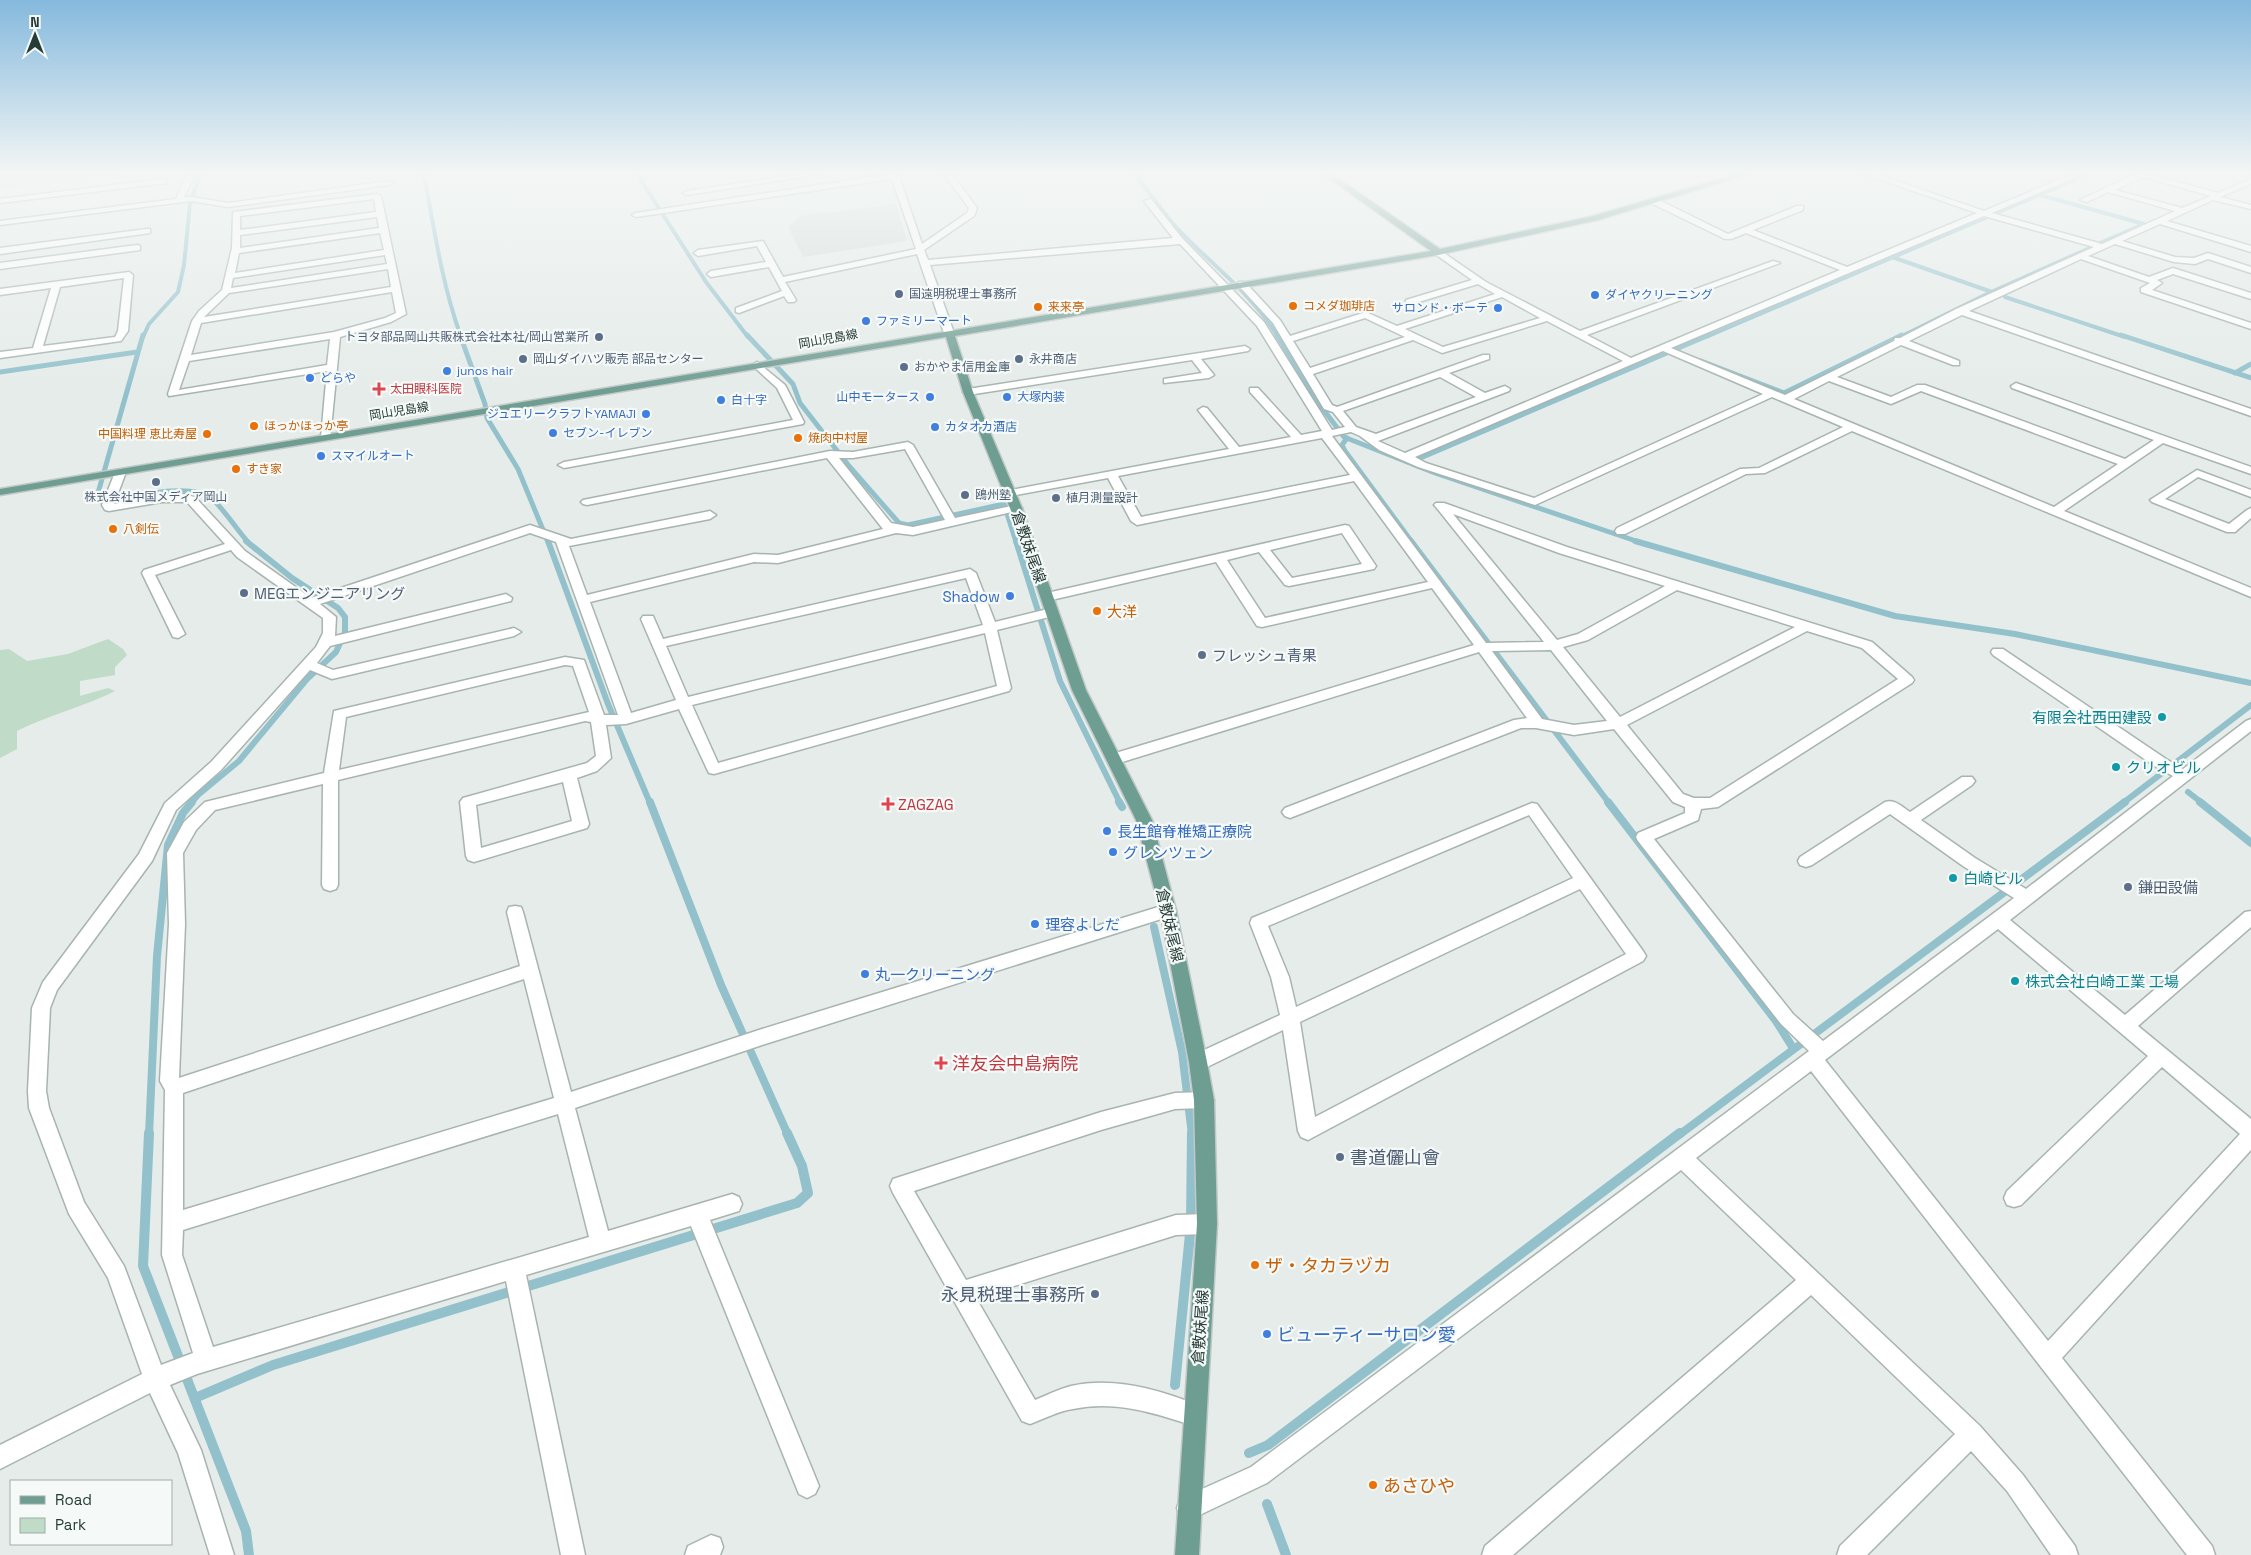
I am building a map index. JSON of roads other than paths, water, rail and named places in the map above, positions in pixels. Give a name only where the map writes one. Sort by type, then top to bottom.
[{"type":"main road","points":[[1430,247],[1438,252]]},
{"type":"main road","name":"岡山児島線","points":[[0,492],[1466,247]]},
{"type":"main road","name":"倉敷妹尾線","points":[[948,333],[1010,505],[1045,610],[1079,690],[1144,820],[1168,910],[1198,1062],[1191,1100],[1194,1415],[1187,1555]]},
{"type":"street","points":[[0,250],[27,247]]},
{"type":"street","points":[[226,291],[235,247]]},
{"type":"street","points":[[235,250],[261,247]]},
{"type":"street","points":[[184,359],[335,335],[388,320],[401,314],[388,247]]},
{"type":"street","points":[[698,253],[742,247]]},
{"type":"street","points":[[739,310],[789,296],[761,247]]},
{"type":"street","points":[[919,247],[948,333]]},
{"type":"street","points":[[780,280],[920,250],[924,247]]},
{"type":"street","points":[[924,263],[1106,247]]},
{"type":"street","points":[[1187,247],[1277,322],[1328,406],[1337,410],[1348,430]]},
{"type":"street","points":[[1788,247],[1848,270]]},
{"type":"street","points":[[1412,459],[1631,362],[1668,350],[1826,279],[1905,247]]},
{"type":"street","points":[[1788,398],[1898,340],[2099,247]]},
{"type":"street","points":[[2132,247],[2174,259],[2195,261],[2208,256],[2251,270]]},
{"type":"street","points":[[0,266],[137,248]]},
{"type":"street","points":[[229,276],[389,252]]},
{"type":"street","points":[[1438,252],[1482,283],[1631,362]]},
{"type":"street","points":[[2080,256],[2158,283],[2144,290],[2251,326]]},
{"type":"street","points":[[1579,335],[1776,263]]},
{"type":"street","points":[[712,274],[771,264]]},
{"type":"street","points":[[332,367],[173,394],[197,321],[202,313],[226,291],[391,266]]},
{"type":"street","points":[[2149,280],[2173,271],[2251,296]]},
{"type":"street","points":[[0,292],[129,275],[123,331],[118,339],[0,355]]},
{"type":"street","points":[[1409,302],[1482,283]]},
{"type":"street","points":[[37,350],[56,284]]},
{"type":"street","points":[[1234,285],[1261,324],[1357,477],[1435,584],[1486,646],[1534,716],[1544,724]]},
{"type":"street","points":[[197,321],[396,289]]},
{"type":"street","points":[[1396,328],[1503,294]]},
{"type":"street","points":[[1959,311],[2251,413]]},
{"type":"street","points":[[1288,340],[1366,315],[1442,350],[1548,318]]},
{"type":"street","points":[[326,437],[335,335]]},
{"type":"street","points":[[1308,372],[1414,337]]},
{"type":"street","points":[[1898,340],[1956,362]]},
{"type":"street","points":[[968,392],[1245,349]]},
{"type":"street","points":[[1668,350],[1788,398],[2251,593]]},
{"type":"street","points":[[1168,382],[1209,375],[1194,357]]},
{"type":"street","points":[[1337,410],[1486,357]]},
{"type":"street","points":[[564,464],[799,422],[780,387],[756,366]]},
{"type":"street","points":[[1440,373],[1484,397]]},
{"type":"street","points":[[1828,377],[1891,401],[1921,387],[2126,464]]},
{"type":"street","points":[[2016,386],[2251,471]]},
{"type":"street","points":[[583,600],[754,558],[778,559],[896,530],[913,531],[950,519],[1010,505],[1111,474],[1348,430],[1376,438],[1505,389]]},
{"type":"street","points":[[1254,390],[1299,439]]},
{"type":"street","points":[[1364,434],[1369,442],[1535,502],[1773,393]]},
{"type":"street","points":[[1203,410],[1237,451]]},
{"type":"street","points":[[1622,530],[1744,471],[1761,471],[1853,426]]},
{"type":"street","points":[[2056,511],[2162,439]]},
{"type":"street","points":[[587,502],[831,454],[847,455],[908,445],[950,519]]},
{"type":"street","points":[[831,454],[887,526],[896,530]]},
{"type":"street","points":[[115,473],[109,508],[171,497],[182,496],[191,499],[241,554],[312,602],[330,617],[329,642]]},
{"type":"street","points":[[2251,494],[2196,473],[2156,500],[2231,529],[2251,512]]},
{"type":"street","points":[[1111,474],[1137,521],[1357,477]]},
{"type":"street","points":[[2236,488],[2251,476]]},
{"type":"street","points":[[1440,505],[1563,550],[1806,626],[1868,645],[1907,680],[1713,803],[1693,804],[1678,798],[1440,505]]},
{"type":"street","points":[[312,602],[530,529],[570,543],[710,516]]},
{"type":"street","points":[[201,1361],[172,1255],[174,1088],[169,1081],[177,924],[175,853],[190,826],[210,806],[585,716],[613,720],[684,703],[990,627],[1220,558],[1262,548],[1345,529],[1370,566],[1289,582],[1262,548]]},
{"type":"street","points":[[559,539],[583,600],[613,720],[604,758],[592,768],[468,802],[474,856],[581,824],[569,775]]},
{"type":"street","points":[[178,634],[148,573],[233,545]]},
{"type":"street","points":[[1220,558],[1262,623],[1435,584]]},
{"type":"street","points":[[648,619],[658,644],[714,769],[1004,688],[990,627],[970,573],[658,644]]},
{"type":"street","points":[[1114,759],[1486,646],[1553,646],[1583,637],[1675,586]]},
{"type":"street","points":[[222,1555],[189,1450],[160,1377],[117,1273],[76,1207],[39,1108],[37,1091],[41,1008],[49,987],[146,857],[170,808],[216,766],[315,667],[322,649],[329,642],[506,598]]},
{"type":"street","points":[[1290,812],[1519,723],[1544,724],[1574,730],[1618,724],[1806,626]]},
{"type":"street","points":[[315,667],[332,675],[514,632]]},
{"type":"street","points":[[1998,652],[2161,763],[2182,774]]},
{"type":"street","points":[[330,885],[330,777],[339,714],[565,661],[579,663],[613,720]]},
{"type":"street","points":[[1189,1508],[1259,1475],[1681,1157],[1812,1046],[1998,920],[2021,895],[2251,724]]},
{"type":"street","points":[[1910,820],[1968,781]]},
{"type":"street","points":[[1693,804],[1693,816],[1644,837],[1787,1019],[1812,1046],[2047,1358],[2203,1555]]},
{"type":"street","points":[[1806,861],[1890,806],[2021,895]]},
{"type":"street","points":[[1532,808],[1637,956],[1308,1131],[1290,1018],[1280,977],[1258,923],[1532,808]]},
{"type":"street","points":[[1198,1062],[1584,880]]},
{"type":"street","points":[[172,1223],[565,1103],[762,1037],[1168,910]]},
{"type":"street","points":[[515,912],[600,1243]]},
{"type":"street","points":[[2125,1026],[2251,917]]},
{"type":"street","points":[[1998,920],[2251,1131]]},
{"type":"street","points":[[174,1088],[530,970]]},
{"type":"street","points":[[2014,1198],[2162,1056]]},
{"type":"street","points":[[1191,1100],[1101,1121],[900,1186],[1030,1414],[1073,1397],[1112,1394],[1162,1404],[1194,1415]]},
{"type":"street","points":[[2047,1358],[2251,1136]]},
{"type":"street","points":[[1681,1157],[1972,1434],[2015,1483],[2066,1555]]},
{"type":"street","points":[[0,1457],[160,1377],[201,1361],[515,1273],[600,1243],[702,1225],[732,1204]]},
{"type":"street","points":[[961,1292],[1193,1224]]},
{"type":"street","points":[[702,1225],[807,1486]]},
{"type":"street","points":[[515,1273],[573,1555]]},
{"type":"street","points":[[1494,1555],[1811,1281]]},
{"type":"street","points":[[1848,1555],[1972,1434]]},
{"type":"waterway","points":[[143,337],[149,324],[178,292],[186,247]]},
{"type":"waterway","points":[[437,247],[454,317],[461,337]]},
{"type":"waterway","points":[[683,247],[706,282],[748,337]]},
{"type":"waterway","points":[[1195,247],[1256,306],[1278,337]]},
{"type":"waterway","points":[[1893,257],[1918,247]]},
{"type":"waterway","points":[[1991,292],[2092,247]]},
{"type":"waterway","points":[[1706,337],[1893,257]]},
{"type":"waterway","points":[[1893,257],[1991,292]]},
{"type":"waterway","points":[[1900,337],[1991,292]]},
{"type":"waterway","points":[[2005,297],[2125,337]]},
{"type":"waterway","points":[[143,335],[96,500],[106,502],[173,491],[199,493],[214,500],[248,542]]},
{"type":"waterway","points":[[460,335],[485,404],[487,418],[518,469],[548,542]]},
{"type":"waterway","points":[[747,335],[793,384],[800,403],[849,466],[899,523],[908,525],[1004,504],[1016,542]]},
{"type":"waterway","points":[[1277,335],[1317,401],[1344,437],[1347,438]]},
{"type":"waterway","points":[[1411,462],[1709,335]]},
{"type":"waterway","points":[[1701,361],[1784,393],[1902,335]]},
{"type":"waterway","points":[[2121,335],[2235,373]]},
{"type":"waterway","points":[[0,372],[137,352]]},
{"type":"waterway","points":[[2235,373],[2251,364]]},
{"type":"waterway","points":[[2235,373],[2251,378]]},
{"type":"waterway","points":[[1347,438],[1435,473],[1639,542]]},
{"type":"waterway","points":[[1347,438],[1342,445],[1345,451],[1412,542]]},
{"type":"waterway","points":[[191,803],[239,761],[307,679],[336,652],[345,632],[345,617],[338,608],[292,578],[246,541]]},
{"type":"waterway","points":[[548,541],[608,704],[650,803]]},
{"type":"waterway","points":[[1016,541],[1060,681],[1120,803]]},
{"type":"waterway","points":[[1411,541],[1609,803]]},
{"type":"waterway","points":[[1635,541],[1895,616],[2015,634],[2251,683]]},
{"type":"waterway","points":[[2123,803],[2251,705]]},
{"type":"waterway","points":[[2188,792],[2202,803]]},
{"type":"waterway","points":[[149,1135],[157,956],[168,845],[183,813],[192,802]]},
{"type":"waterway","points":[[650,802],[721,985],[788,1135]]},
{"type":"waterway","points":[[1119,802],[1122,807]]},
{"type":"waterway","points":[[1608,802],[1776,1021],[1793,1048]]},
{"type":"waterway","points":[[1679,1135],[2125,802]]},
{"type":"waterway","points":[[2200,802],[2251,843]]},
{"type":"waterway","points":[[1154,927],[1182,1052],[1192,1135]]},
{"type":"waterway","points":[[149,1133],[143,1266],[246,1531],[249,1555]]},
{"type":"waterway","points":[[195,1398],[273,1365],[797,1203],[808,1193],[802,1166],[787,1133]]},
{"type":"waterway","points":[[1249,1453],[1268,1445],[1680,1133]]},
{"type":"waterway","points":[[1175,1385],[1191,1224],[1192,1135]]},
{"type":"waterway","points":[[1267,1504],[1286,1555]]},
{"type":"place","name":"国遠明税理士事務所","points":[[899,294]]},
{"type":"place","name":"ダイヤクリーニング","points":[[1595,295]]},
{"type":"place","name":"コメダ珈琲店","points":[[1293,306]]},
{"type":"place","name":"来来亭","points":[[1038,307]]},
{"type":"place","name":"サロンド・ボーテ","points":[[1498,308]]},
{"type":"place","name":"ファミリーマート","points":[[866,321]]},
{"type":"place","name":"トヨタ部品岡山共販株式会社本社/岡山営業所","points":[[599,337]]},
{"type":"place","name":"岡山ダイハツ販売 部品センター","points":[[523,359]]},
{"type":"place","name":"永井商店","points":[[1019,359]]},
{"type":"place","name":"おかやま信用金庫","points":[[904,367]]},
{"type":"place","name":"junos hair","points":[[447,371]]},
{"type":"place","name":"どらや","points":[[310,378]]},
{"type":"place","name":"太田眼科医院","points":[[379,389]]},
{"type":"place","name":"山中モータース","points":[[930,397]]},
{"type":"place","name":"大塚内装","points":[[1007,397]]},
{"type":"place","name":"白十字","points":[[721,400]]},
{"type":"place","name":"ジュエリークラフトYAMAJI","points":[[646,414]]},
{"type":"place","name":"ほっかほっか亭","points":[[254,426]]},
{"type":"place","name":"カタオカ酒店","points":[[935,427]]},
{"type":"place","name":"セブン-イレブン","points":[[553,433]]},
{"type":"place","name":"中国料理 恵比寿屋","points":[[207,434]]},
{"type":"place","name":"焼肉中村屋","points":[[798,438]]},
{"type":"place","name":"スマイルオート","points":[[321,456]]},
{"type":"place","name":"すき家","points":[[236,469]]},
{"type":"place","name":"株式会社中国メディア岡山","points":[[156,482]]},
{"type":"place","name":"鴎州塾","points":[[965,495]]},
{"type":"place","name":"植月測量設計","points":[[1056,498]]},
{"type":"place","name":"八剣伝","points":[[113,529]]},
{"type":"place","name":"MEGエンジニアリング","points":[[244,593]]},
{"type":"place","name":"Shadow","points":[[1010,596]]},
{"type":"place","name":"大洋","points":[[1097,611]]},
{"type":"place","name":"フレッシュ青果","points":[[1202,655]]},
{"type":"place","name":"有限会社西田建設","points":[[2162,717]]},
{"type":"place","name":"クリオビル","points":[[2116,767]]},
{"type":"place","name":"ZAGZAG","points":[[888,804]]},
{"type":"place","name":"長生館脊椎矯正療院","points":[[1107,831]]},
{"type":"place","name":"グレンツェン","points":[[1113,852]]},
{"type":"place","name":"白崎ビル","points":[[1953,878]]},
{"type":"place","name":"鎌田設備","points":[[2128,887]]},
{"type":"place","name":"理容よしだ","points":[[1035,924]]},
{"type":"place","name":"丸一クリーニング","points":[[865,974]]},
{"type":"place","name":"株式会社白崎工業 工場","points":[[2015,981]]},
{"type":"place","name":"洋友会中島病院","points":[[941,1063]]},
{"type":"place","name":"書道儷山會","points":[[1340,1157]]},
{"type":"place","name":"ザ・タカラヅカ","points":[[1255,1265]]},
{"type":"place","name":"永見税理士事務所","points":[[1095,1294]]},
{"type":"place","name":"ビューティーサロン愛","points":[[1267,1334]]},
{"type":"place","name":"あさひや","points":[[1373,1485]]}]
